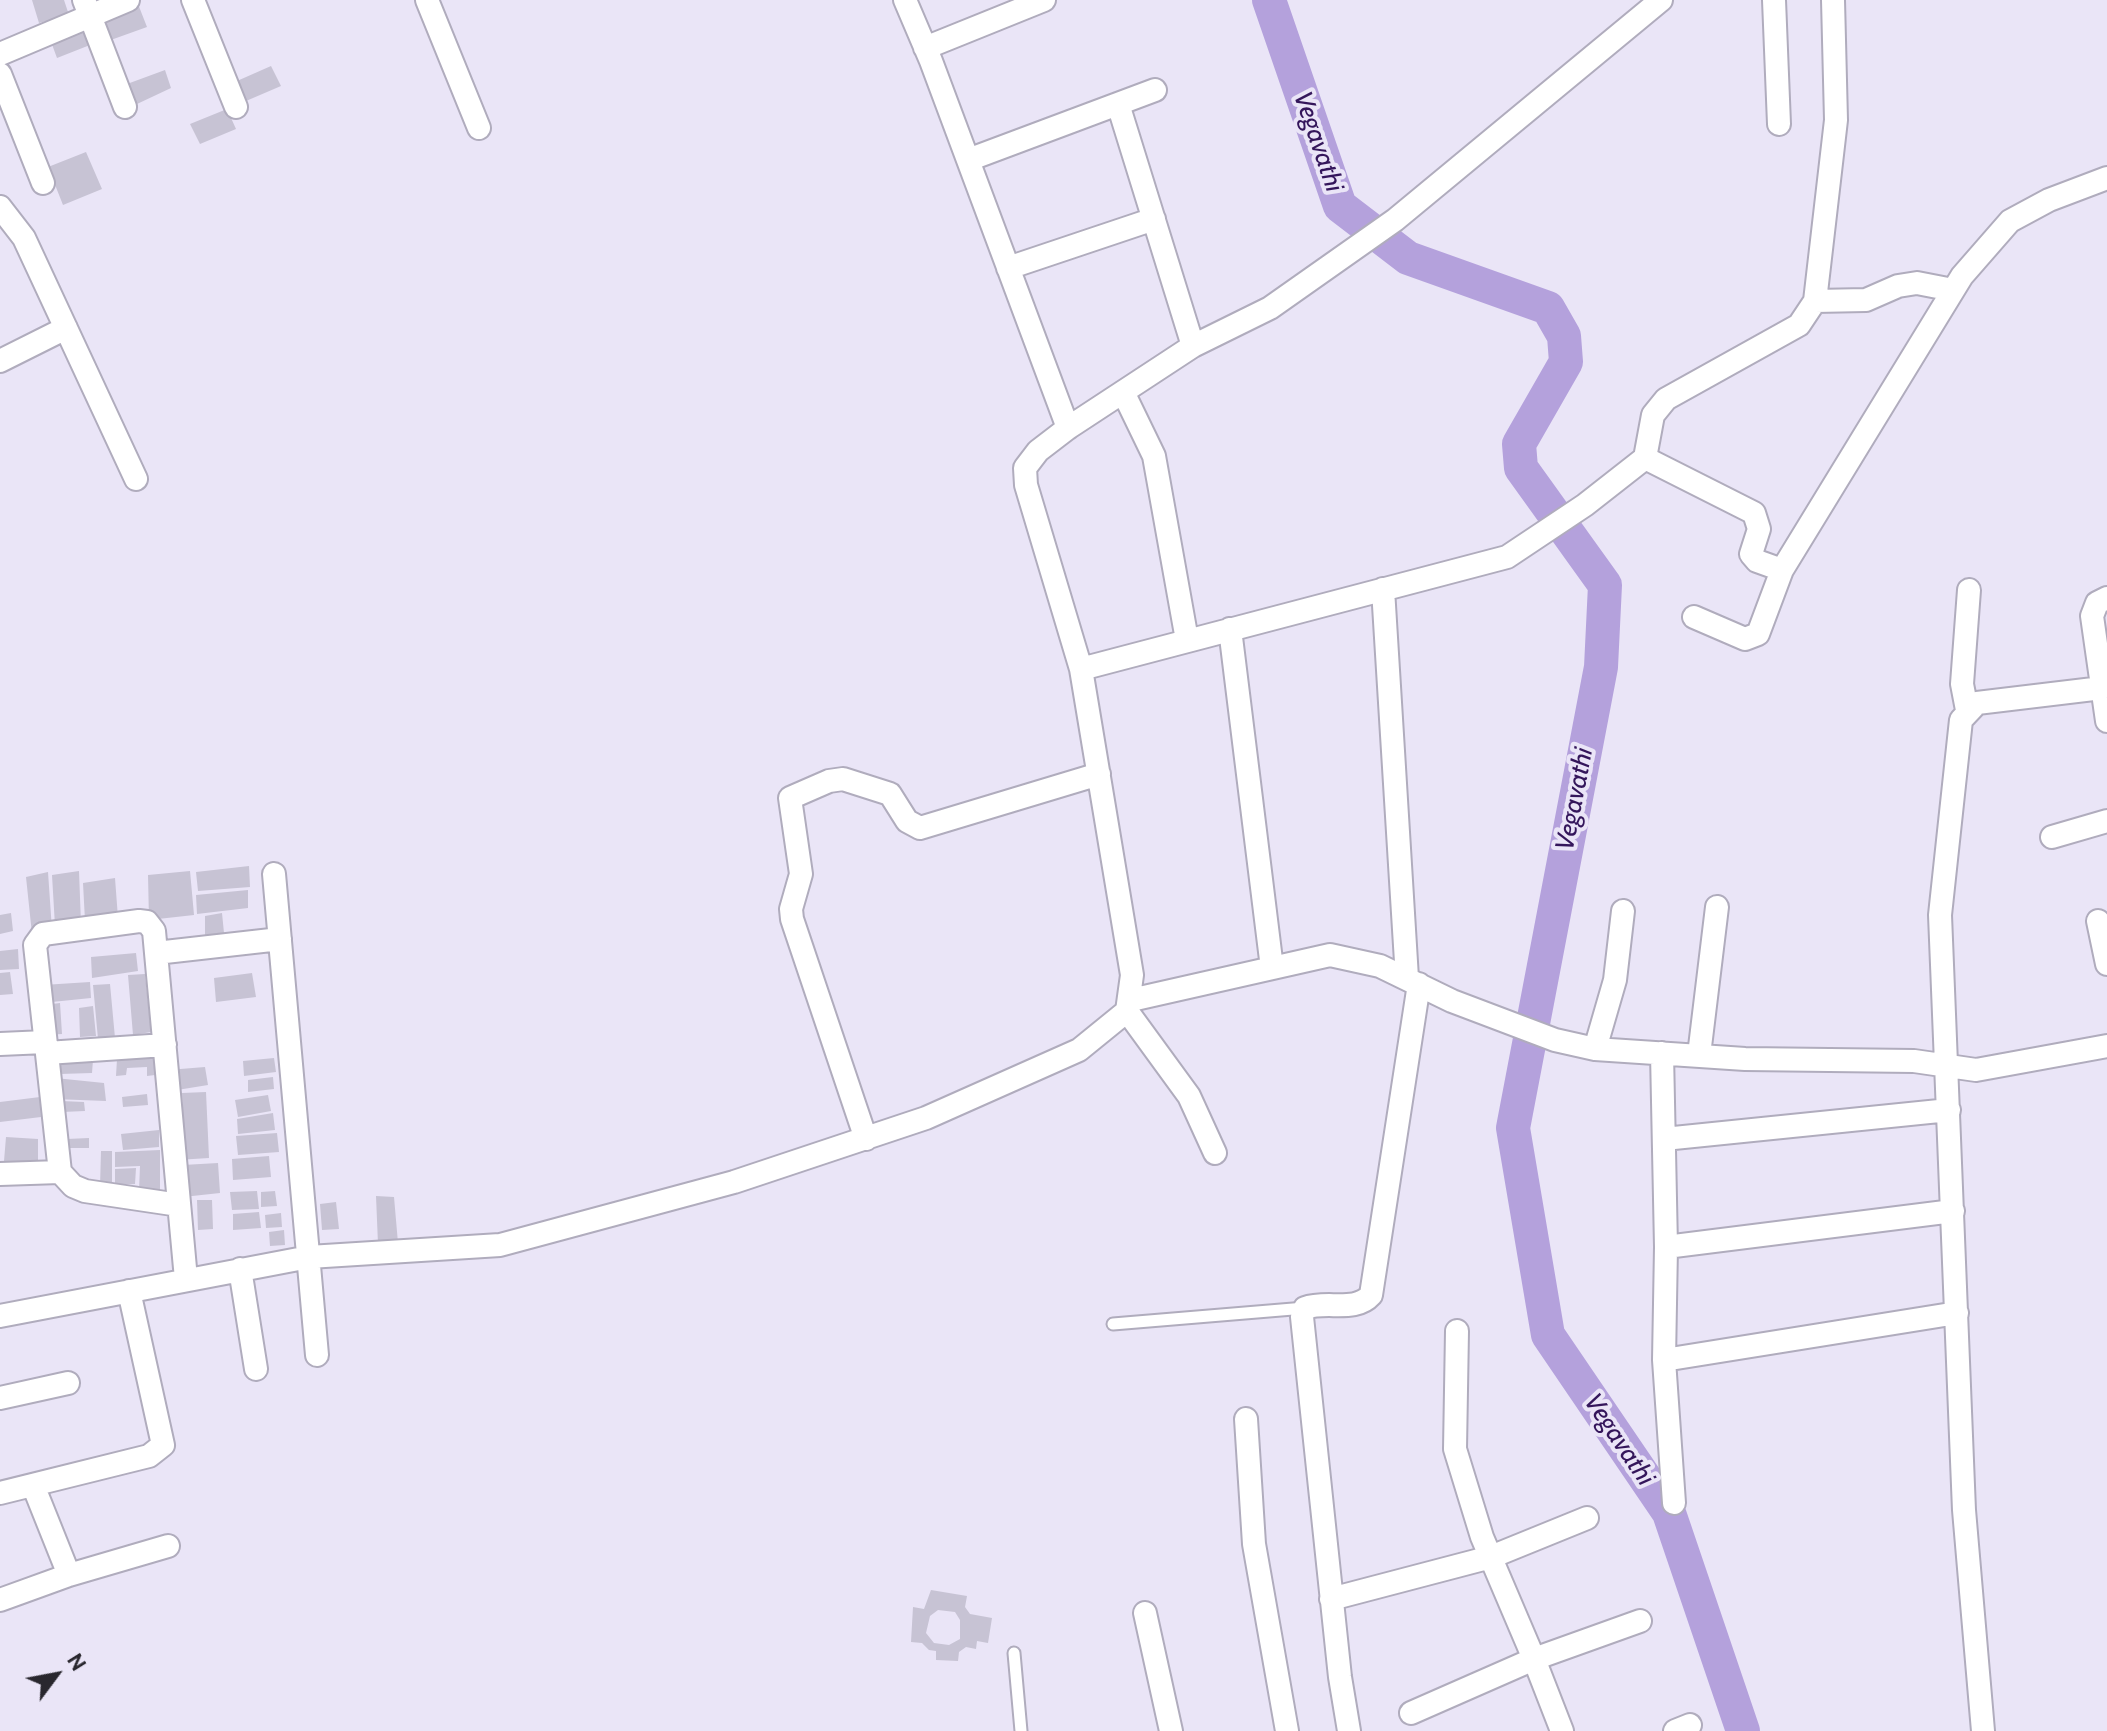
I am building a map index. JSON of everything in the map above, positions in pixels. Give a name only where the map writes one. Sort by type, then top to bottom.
[{"type":"street","points":[[0,54],[87,8],[128,0]]},
{"type":"street","points":[[193,0],[236,107]]},
{"type":"street","points":[[427,0],[479,128]]},
{"type":"street","points":[[905,0],[1068,428]]},
{"type":"street","points":[[925,48],[1044,0]]},
{"type":"street","points":[[1215,1153],[1189,1096],[1129,1005],[1132,975],[1081,669],[1025,468],[1038,451],[1068,428],[1193,346],[1270,308],[1395,220],[1634,9],[1661,0]]},
{"type":"street","points":[[1774,0],[1779,124]]},
{"type":"street","points":[[1081,669],[1507,557],[1585,505],[1645,458],[1653,415],[1666,399],[1799,325],[1815,301],[1836,120],[1833,0]]},
{"type":"street","points":[[87,8],[125,107]]},
{"type":"street","points":[[0,74],[43,183]]},
{"type":"street","points":[[968,160],[1155,90]]},
{"type":"street","points":[[1118,104],[1193,346]]},
{"type":"street","points":[[1694,617],[1745,639],[1758,634],[1782,570],[1953,290],[2010,221],[2049,200],[2107,178]]},
{"type":"street","points":[[0,207],[24,238],[136,479]]},
{"type":"street","points":[[1008,268],[1154,219]]},
{"type":"street","points":[[1815,301],[1866,300],[1898,286],[1917,283],[1953,290]]},
{"type":"street","points":[[0,361],[66,328]]},
{"type":"street","points":[[1124,394],[1154,456],[1187,640]]},
{"type":"street","points":[[1645,458],[1754,513],[1759,529],[1751,554],[1757,561],[1782,570]]},
{"type":"street","points":[[1349,1731],[1331,1599],[1302,1317],[1305,1308],[1315,1304],[1357,1304],[1371,1295],[1413,981],[1383,589]]},
{"type":"street","points":[[1967,710],[1962,684],[1969,590]]},
{"type":"street","points":[[2107,598],[2097,603],[2092,616],[2107,721]]},
{"type":"street","points":[[1230,629],[1272,968]]},
{"type":"street","points":[[1983,1731],[1964,1510],[1940,905],[1961,720],[1967,710],[1977,703],[2102,688]]},
{"type":"street","points":[[866,1139],[792,919],[791,909],[801,874],[790,798],[829,781],[843,779],[890,794],[907,821],[920,828],[1099,774]]},
{"type":"street","points":[[2052,837],[2107,821]]},
{"type":"street","points":[[274,874],[317,1355]]},
{"type":"street","points":[[1699,1055],[1717,907]]},
{"type":"street","points":[[1595,1049],[1616,972],[1623,911]]},
{"type":"street","points":[[179,1205],[85,1191],[73,1186],[60,1172],[37,939],[43,934],[139,921],[152,926],[165,1045],[186,1279]]},
{"type":"street","points":[[2098,921],[2107,964]]},
{"type":"street","points":[[156,953],[280,939]]},
{"type":"street","points":[[0,1316],[309,1257],[439,1252],[500,1245],[734,1182],[926,1118],[1079,1050],[1129,1005],[1330,955],[1380,966],[1452,1001],[1555,1040],[1595,1049],[1914,1061],[1976,1070],[2107,1046]]},
{"type":"street","points":[[0,1044],[46,1047],[165,1045]]},
{"type":"street","points":[[1662,1053],[1666,1247],[1664,1360],[1674,1503]]},
{"type":"street","points":[[1664,1139],[1949,1110]]},
{"type":"street","points":[[0,1174],[60,1172]]},
{"type":"street","points":[[1666,1247],[1953,1211]]},
{"type":"street","points":[[240,1269],[256,1369]]},
{"type":"street","points":[[0,1493],[158,1453],[163,1445],[129,1291]]},
{"type":"street","points":[[1664,1360],[1957,1313]]},
{"type":"street","points":[[1457,1331],[1455,1449],[1491,1557],[1562,1731]]},
{"type":"street","points":[[0,1398],[68,1383]]},
{"type":"street","points":[[1246,1419],[1254,1544],[1287,1731]]},
{"type":"street","points":[[33,1485],[69,1575]]},
{"type":"street","points":[[1331,1599],[1491,1557],[1587,1518]]},
{"type":"street","points":[[0,1600],[69,1575],[168,1546]]},
{"type":"street","points":[[1145,1613],[1171,1731]]},
{"type":"street","points":[[1411,1713],[1534,1659],[1640,1621]]},
{"type":"lane","points":[[1113,1324],[1305,1308]]},
{"type":"lane","points":[[1014,1653],[1021,1731]]},
{"type":"building","points":[[32,0],[64,0],[69,15],[39,23]]},
{"type":"building","points":[[138,4],[147,27],[108,41],[99,18]]},
{"type":"building","points":[[82,27],[90,45],[57,58],[50,39]]},
{"type":"building","points":[[271,66],[281,86],[246,101],[237,81]]},
{"type":"building","points":[[165,70],[171,88],[137,104],[127,84]]},
{"type":"building","points":[[227,109],[236,129],[200,144],[190,124]]},
{"type":"building","points":[[86,152],[102,189],[63,205],[48,167]]},
{"type":"building","points":[[249,866],[250,887],[198,891],[196,872]]},
{"type":"building","points":[[79,871],[81,924],[55,926],[52,875]]},
{"type":"building","points":[[190,871],[194,915],[149,920],[148,875]]},
{"type":"building","points":[[48,872],[52,930],[32,934],[26,877]]},
{"type":"building","points":[[115,878],[118,918],[85,921],[83,883]]},
{"type":"building","points":[[248,890],[248,908],[197,914],[196,895]]},
{"type":"building","points":[[11,913],[13,931],[0,934],[0,915]]},
{"type":"building","points":[[222,913],[224,933],[205,935],[205,916]]},
{"type":"building","points":[[18,949],[19,969],[0,970],[0,951]]},
{"type":"building","points":[[136,953],[138,971],[92,978],[91,957]]},
{"type":"building","points":[[10,972],[13,994],[0,995],[0,973]]},
{"type":"building","points":[[252,973],[256,997],[216,1002],[214,978]]},
{"type":"building","points":[[145,974],[151,1032],[133,1035],[128,975]]},
{"type":"building","points":[[90,982],[91,998],[42,1003],[43,985]]},
{"type":"building","points":[[110,984],[115,1038],[98,1039],[93,985]]},
{"type":"building","points":[[60,1003],[62,1034],[46,1035],[44,1005]]},
{"type":"building","points":[[93,1006],[96,1036],[80,1037],[79,1008]]},
{"type":"building","points":[[155,1056],[155,1075],[147,1076],[147,1067],[127,1068],[126,1075],[116,1076],[117,1059]]},
{"type":"building","points":[[274,1058],[276,1072],[244,1076],[243,1061]]},
{"type":"building","points":[[93,1060],[92,1073],[60,1074],[60,1062]]},
{"type":"building","points":[[205,1067],[208,1085],[171,1091],[168,1070]]},
{"type":"building","points":[[273,1077],[274,1089],[248,1092],[248,1080]]},
{"type":"building","points":[[55,1078],[104,1083],[106,1101],[54,1099]]},
{"type":"building","points":[[206,1092],[209,1158],[177,1160],[184,1141],[182,1093]]},
{"type":"building","points":[[147,1094],[148,1105],[123,1107],[122,1097]]},
{"type":"building","points":[[268,1095],[271,1111],[238,1117],[235,1100]]},
{"type":"building","points":[[40,1097],[41,1117],[0,1122],[0,1102]]},
{"type":"building","points":[[61,1101],[84,1102],[85,1111],[62,1112]]},
{"type":"building","points":[[273,1113],[275,1130],[238,1134],[237,1119]]},
{"type":"building","points":[[159,1130],[159,1147],[123,1150],[121,1134]]},
{"type":"building","points":[[277,1133],[279,1152],[238,1155],[236,1136]]},
{"type":"building","points":[[6,1137],[38,1139],[38,1161],[4,1161]]},
{"type":"building","points":[[89,1138],[89,1148],[67,1148],[67,1139]]},
{"type":"building","points":[[160,1150],[160,1191],[139,1191],[140,1166],[115,1167],[115,1152]]},
{"type":"building","points":[[101,1151],[112,1151],[112,1187],[100,1187]]},
{"type":"building","points":[[269,1156],[271,1177],[233,1180],[232,1159]]},
{"type":"building","points":[[218,1163],[220,1193],[183,1197],[183,1165]]},
{"type":"building","points":[[136,1168],[135,1184],[115,1185],[115,1169]]},
{"type":"building","points":[[257,1191],[259,1209],[232,1210],[230,1192]]},
{"type":"building","points":[[275,1191],[277,1206],[261,1207],[261,1192]]},
{"type":"building","points":[[376,1196],[394,1197],[398,1243],[378,1244]]},
{"type":"building","points":[[197,1200],[212,1200],[213,1229],[198,1230]]},
{"type":"building","points":[[336,1202],[339,1229],[322,1230],[320,1204]]},
{"type":"building","points":[[259,1212],[261,1228],[233,1230],[233,1214]]},
{"type":"building","points":[[281,1213],[282,1227],[266,1228],[265,1215]]},
{"type":"building","points":[[284,1230],[285,1245],[270,1246],[269,1232]]},
{"type":"building","points":[[931,1590],[967,1596],[965,1607],[970,1614],[992,1618],[988,1643],[977,1641],[976,1649],[966,1647],[959,1652],[958,1661],[936,1660],[936,1651],[929,1650],[922,1643],[911,1642],[913,1607],[924,1609]],"holes":[[[938,1610],[955,1612],[960,1620],[960,1639],[949,1645],[934,1643],[926,1633],[930,1616]]]},
{"type":"waterway","name":"Vegavathi","points":[[1269,0],[1340,206],[1408,258],[1548,308],[1564,336],[1566,362],[1519,444],[1521,468],[1605,585],[1601,667],[1513,1128],[1548,1335],[1669,1513],[1743,1731]]}]
